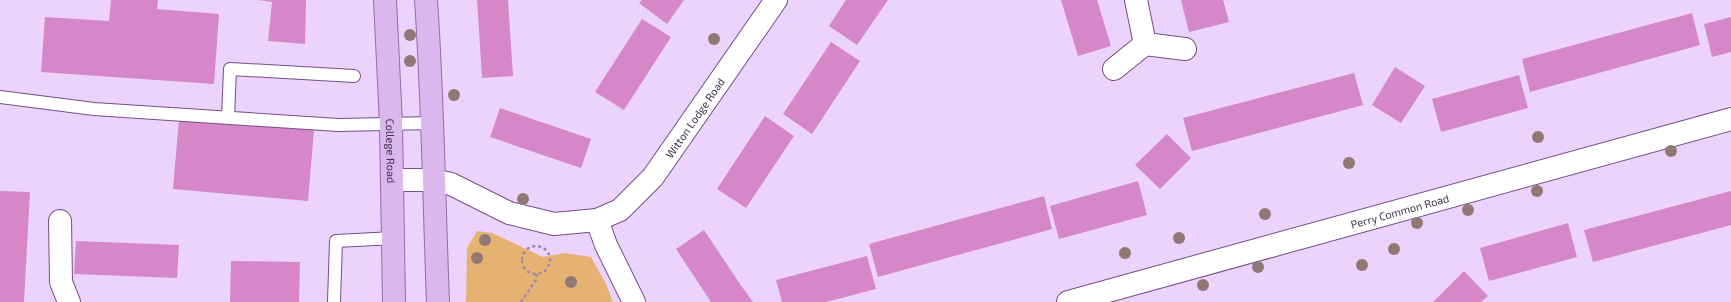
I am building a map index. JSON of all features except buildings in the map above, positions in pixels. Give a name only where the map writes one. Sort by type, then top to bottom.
[{"type":"main road","name":"College Road","points":[[385,0],[391,124],[394,302]]},
{"type":"main road","points":[[426,0],[433,123],[433,180],[438,302]]},
{"type":"street","name":"Witton Lodge Road","points":[[597,220],[620,210],[653,177],[776,0]]},
{"type":"street","points":[[1136,0],[1145,44]]},
{"type":"street","points":[[1114,68],[1145,44],[1185,49]]},
{"type":"street","name":"Perry Common Road","points":[[1068,302],[1731,119]]},
{"type":"street","points":[[392,180],[433,180],[451,184],[509,213],[554,224],[597,220],[606,245],[634,302]]},
{"type":"street","points":[[60,221],[61,282],[68,302]]},
{"type":"lane","points":[[228,118],[230,69],[354,76]]},
{"type":"lane","points":[[0,97],[94,109],[338,125],[433,123]]},
{"type":"lane","points":[[334,302],[336,242],[394,238]]},
{"type":"path","points":[[539,245],[545,248],[550,254],[551,261],[549,268],[544,272],[537,274],[529,272],[523,266],[522,258],[525,250],[532,246],[539,245]]},
{"type":"path","points":[[521,302],[536,280],[537,274]]},
{"type":"shaded area","points":[[477,231],[492,233],[543,257],[565,253],[591,257],[606,284],[613,302],[466,302],[467,248]]}]
